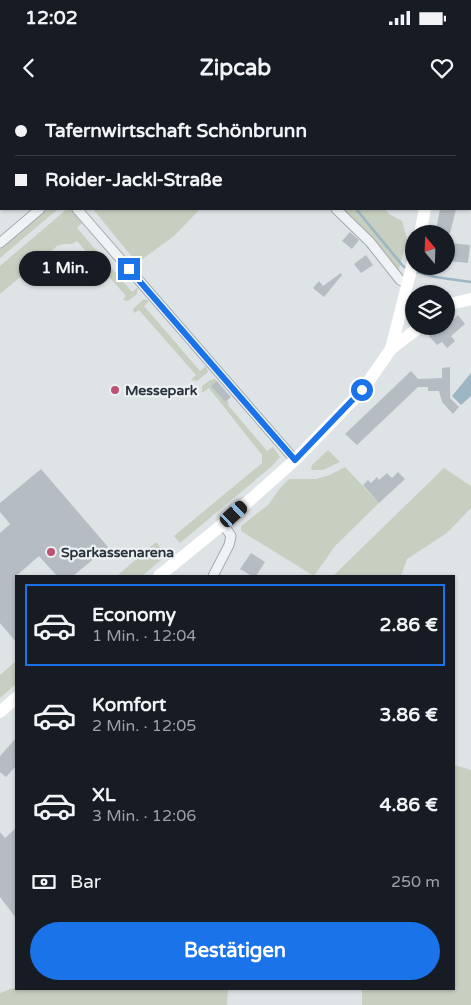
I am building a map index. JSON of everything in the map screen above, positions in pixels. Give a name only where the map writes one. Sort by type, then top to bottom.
[{"type":"main road","points":[[422,225],[426,210]]},
{"type":"main road","points":[[408,285],[409,275]]},
{"type":"main road","points":[[455,304],[471,299]]},
{"type":"main road","points":[[160,575],[224,524],[295,460],[360,393],[391,350],[405,313]]},
{"type":"main road","points":[[391,350],[410,335]]},
{"type":"main road","points":[[0,712],[15,699]]},
{"type":"street","points":[[0,243],[37,210]]},
{"type":"street","points":[[78,210],[295,460]]},
{"type":"street","points":[[337,210],[370,242],[400,280],[408,280]]},
{"type":"street","points":[[214,575],[230,545],[231,536],[224,524]]},
{"type":"green space","points":[[46,210],[57,210],[0,258],[0,249]]},
{"type":"green space","points":[[66,210],[72,210],[83,222],[77,228],[132,292],[138,287],[137,294],[128,301],[123,300],[126,296],[77,241],[72,244],[57,246],[0,294],[0,266]]},
{"type":"green space","points":[[94,210],[199,210],[174,236],[137,263]]},
{"type":"green space","points":[[337,210],[386,210],[389,214],[402,221],[405,232],[405,246],[399,269],[400,280]]},
{"type":"green space","points":[[144,299],[149,301],[144,306],[200,371],[206,366],[208,372],[197,381],[191,380],[196,375],[139,310],[134,313],[133,309]]},
{"type":"green space","points":[[215,379],[217,381],[212,386],[225,402],[227,400],[228,405],[267,451],[273,447],[280,457],[272,466],[180,543],[174,536],[262,463],[262,455],[209,388],[202,393],[202,386]]},
{"type":"green space","points":[[328,450],[340,462],[323,470],[312,470],[313,464]]},
{"type":"green space","points":[[345,467],[379,503],[335,546],[315,575],[241,531],[241,526],[268,505],[289,479],[316,479],[330,475]]},
{"type":"green space","points":[[444,468],[471,486],[471,508],[447,533],[407,559],[401,575],[334,575]]},
{"type":"green space","points":[[156,542],[167,555],[143,575],[118,575]]},
{"type":"green space","points":[[15,662],[15,685],[0,698],[0,675]]},
{"type":"green space","points":[[455,765],[471,770],[471,1005],[362,1005],[362,990],[455,990]]},
{"type":"green space","points":[[15,987],[15,990],[228,990],[227,1005],[0,1005],[0,993]]},
{"type":"water","points":[[471,373],[471,396],[461,405],[452,396]]},
{"type":"building","points":[[440,210],[456,210],[452,225],[437,225]]},
{"type":"building","points":[[350,232],[359,240],[352,249],[342,241]]},
{"type":"building","points":[[455,244],[470,245],[468,263],[455,262]]},
{"type":"building","points":[[366,255],[373,265],[361,273],[354,264]]},
{"type":"building","points":[[341,273],[342,275],[324,297],[313,288],[319,281],[323,286]]},
{"type":"building","points":[[458,315],[465,324],[455,333],[455,318]]},
{"type":"building","points":[[452,335],[455,341],[447,348],[442,342],[437,345],[429,336]]},
{"type":"building","points":[[450,367],[450,398],[459,407],[453,414],[442,402],[439,391],[428,391],[428,387],[418,387],[357,445],[345,434],[411,371],[418,379],[442,378],[442,368]]},
{"type":"building","points":[[217,381],[231,397],[225,402],[211,386]]},
{"type":"building","name":"Sparkassenarena","points":[[41,469],[108,547],[74,575],[56,575],[39,556],[15,575],[15,641],[0,623],[0,533],[10,524],[0,512],[0,503]]},
{"type":"building","points":[[398,472],[405,479],[379,503],[363,485],[368,480],[371,483],[377,477],[379,480],[387,473],[392,478]]},
{"type":"building","points":[[251,553],[265,562],[257,575],[250,575],[240,569]]},
{"type":"building","points":[[15,739],[15,767],[6,777],[0,772],[0,756]]},
{"type":"building","points":[[15,829],[15,917],[0,897],[0,832],[5,838]]},
{"type":"waterway","points":[[357,210],[405,267]]},
{"type":"waterway","points":[[428,275],[471,282]]},
{"type":"place","name":"Messepark","points":[[115,390]]},
{"type":"place","name":"Sparkassenarena","points":[[51,552]]},
{"type":"route","points":[[129,269],[295,460],[362,390]]}]
